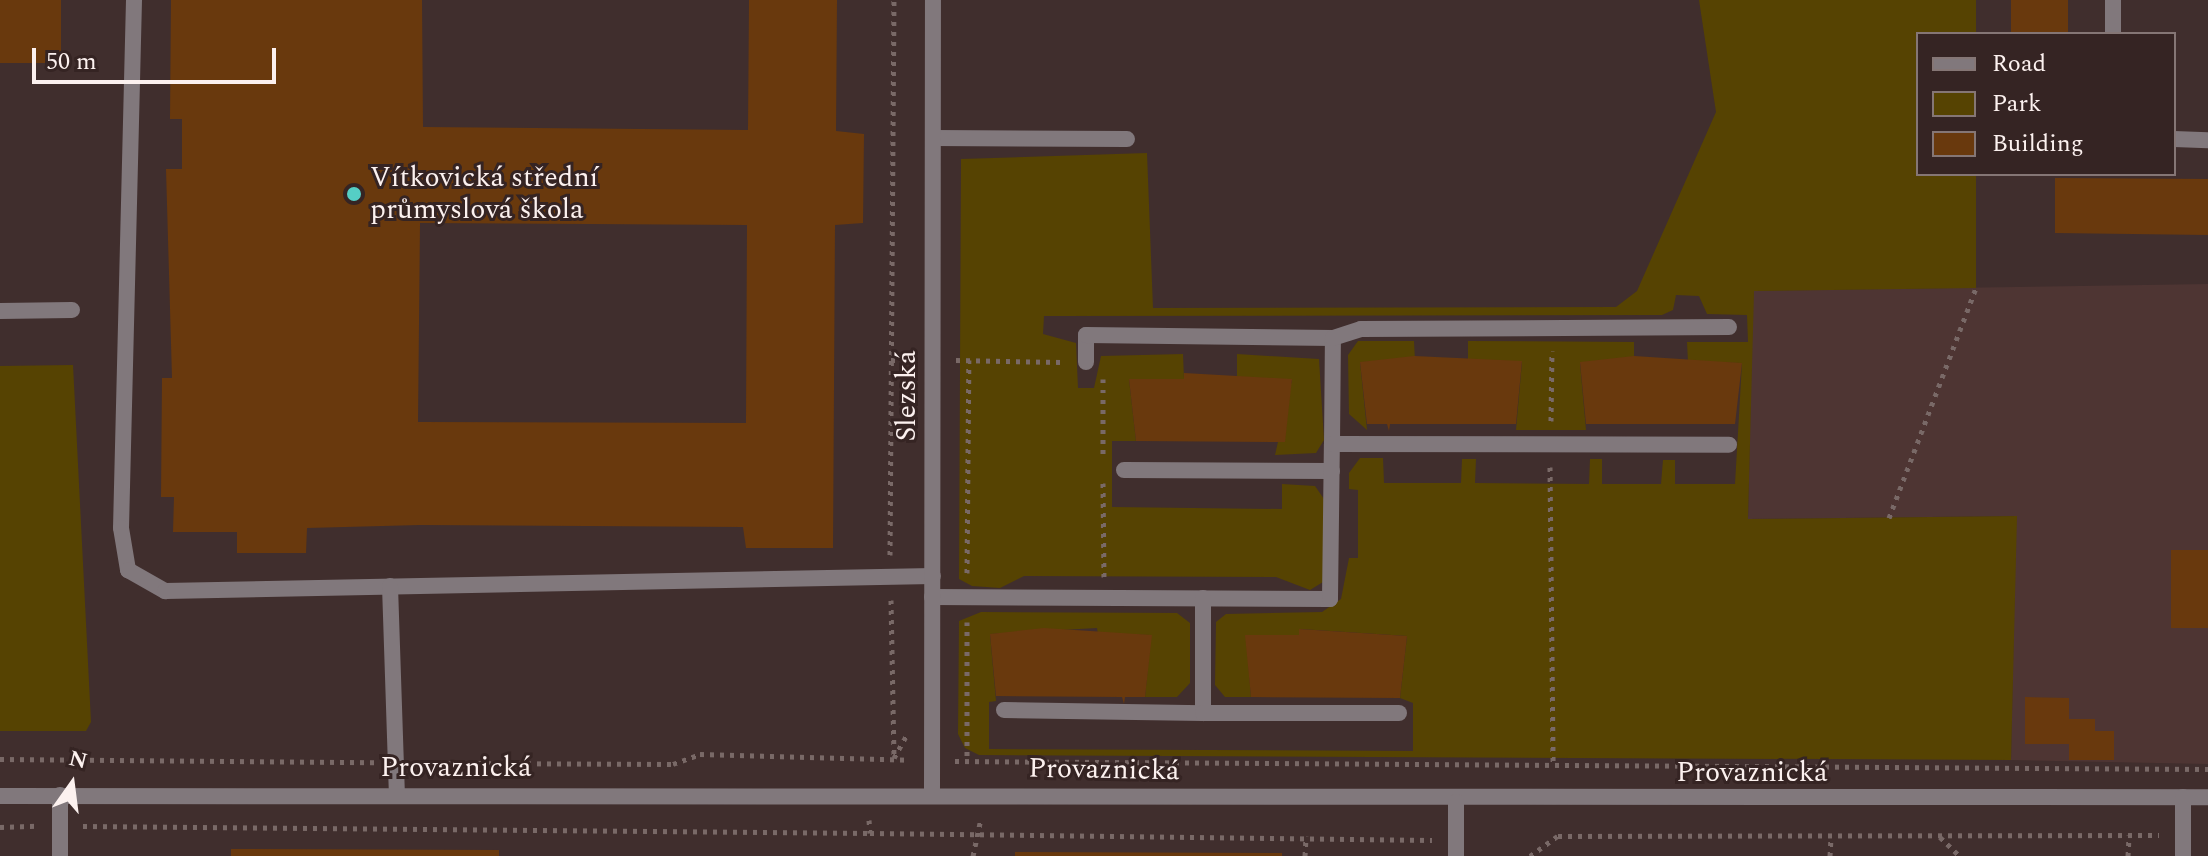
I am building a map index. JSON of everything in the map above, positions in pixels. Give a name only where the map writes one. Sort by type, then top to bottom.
[{"type":"street","points":[[134,0],[121,528],[128,570],[165,591],[933,576]]},
{"type":"street","name":"Slezská","points":[[932,791],[933,0]]},
{"type":"street","points":[[2113,0],[2113,32]]},
{"type":"street","points":[[933,138],[1127,139]]},
{"type":"street","points":[[2176,139],[2208,140]]},
{"type":"street","points":[[0,311],[72,310]]},
{"type":"street","points":[[1086,362],[1086,335],[1333,338],[1361,329],[1729,327]]},
{"type":"street","points":[[932,597],[1330,599],[1333,338]]},
{"type":"street","points":[[1332,444],[1729,445]]},
{"type":"street","points":[[1124,470],[1332,471]]},
{"type":"street","points":[[390,586],[397,794]]},
{"type":"street","points":[[1203,598],[1203,713]]},
{"type":"street","points":[[1004,710],[1399,713]]},
{"type":"street","name":"Provaznická","points":[[0,796],[932,791],[1456,802],[2208,797]]},
{"type":"street","points":[[60,795],[60,856]]},
{"type":"street","points":[[2183,797],[2183,856]]},
{"type":"street","points":[[1456,802],[1456,856]]},
{"type":"path","points":[[0,759],[673,764],[700,754],[894,759],[891,577],[894,0]]},
{"type":"path","points":[[1889,518],[1976,288]]},
{"type":"path","points":[[1552,350],[1553,800]]},
{"type":"path","points":[[966,622],[969,360]]},
{"type":"path","points":[[986,761],[2208,769]]},
{"type":"path","points":[[0,827],[870,833]]},
{"type":"path","points":[[976,835],[1432,837],[1431,856]]},
{"type":"path","points":[[2128,856],[2129,835]]},
{"type":"path","points":[[1530,856],[1558,836],[2183,835]]},
{"type":"path","points":[[1305,856],[1306,836]]},
{"type":"path","points":[[1830,856],[1831,837]]},
{"type":"path","points":[[1940,837],[1960,856]]},
{"type":"shaded area","points":[[2208,284],[2208,764],[2011,760],[2016,516],[1748,519],[1753,291]]},
{"type":"green space","points":[[1699,0],[1976,0],[1976,32],[1916,32],[1916,176],[1976,176],[1976,288],[1754,291],[1748,519],[2017,516],[2011,760],[979,755],[965,748],[958,734],[959,621],[981,612],[1177,613],[1190,623],[1190,683],[1177,697],[1145,697],[1151,635],[1098,634],[1097,628],[990,634],[996,701],[989,702],[989,749],[1413,751],[1413,703],[1400,698],[1407,636],[1300,629],[1299,635],[1246,635],[1251,697],[1225,697],[1215,685],[1216,622],[1226,614],[1322,612],[1341,599],[1349,558],[1358,558],[1358,490],[1349,489],[1349,473],[1360,458],[1383,458],[1384,483],[1461,483],[1462,459],[1476,459],[1475,483],[1589,484],[1590,459],[1602,459],[1602,484],[1661,484],[1663,460],[1675,460],[1675,484],[1735,484],[1742,363],[1688,362],[1687,342],[1748,342],[1747,315],[1707,314],[1699,296],[1676,295],[1673,310],[1662,315],[1044,316],[1043,334],[1076,343],[1078,388],[1094,388],[1101,356],[1183,354],[1184,379],[1129,379],[1136,441],[1112,441],[1112,507],[1282,509],[1282,484],[1315,486],[1324,499],[1323,582],[1310,590],[1276,577],[1024,576],[1000,588],[972,586],[959,579],[961,159],[1147,153],[1153,308],[1616,307],[1637,291],[1716,112]]},
{"type":"green space","points":[[1358,341],[1414,341],[1415,361],[1360,362],[1367,430],[1349,414],[1348,355]]},
{"type":"green space","points":[[1468,341],[1634,342],[1634,362],[1580,363],[1586,430],[1516,430],[1522,362],[1468,361]]},
{"type":"green space","points":[[1237,354],[1319,359],[1324,440],[1316,453],[1275,455],[1292,380],[1237,379]]},
{"type":"green space","points":[[73,365],[91,722],[86,731],[0,731],[0,366]]},
{"type":"building","points":[[0,0],[61,0],[61,63],[0,63]]},
{"type":"building","points":[[171,0],[422,0],[423,127],[748,130],[749,0],[837,0],[836,131],[864,134],[863,223],[835,225],[833,548],[746,548],[743,527],[420,525],[307,528],[306,553],[237,553],[237,532],[173,532],[174,497],[161,497],[162,378],[172,378],[166,169],[182,169],[182,119],[170,119]],"holes":[[[420,223],[747,225],[746,423],[418,422]]]},
{"type":"building","points":[[2011,0],[2068,0],[2068,32],[2011,32]]},
{"type":"building","points":[[2055,178],[2208,179],[2208,235],[2055,233]]},
{"type":"building","points":[[1414,356],[1522,361],[1516,424],[1390,424],[1389,431],[1387,424],[1367,424],[1360,362]]},
{"type":"building","points":[[1634,356],[1742,363],[1735,424],[1586,424],[1580,362]]},
{"type":"building","points":[[1184,373],[1292,379],[1285,442],[1136,441],[1129,379],[1184,379]]},
{"type":"building","points":[[2171,550],[2208,550],[2208,628],[2171,628]]},
{"type":"building","points":[[1044,628],[1152,635],[1145,697],[1125,697],[1124,704],[1122,697],[996,696],[990,634]]},
{"type":"building","points":[[1299,629],[1407,636],[1400,698],[1251,697],[1245,635],[1299,635]]},
{"type":"building","points":[[2025,697],[2069,698],[2069,719],[2095,719],[2095,731],[2114,731],[2114,760],[2069,760],[2069,744],[2025,744]]},
{"type":"building","points":[[231,849],[499,850],[499,856],[231,856]]},
{"type":"building","points":[[1015,852],[1282,853],[1282,856],[1015,856]]},
{"type":"place","name":"Vítkovická střední průmyslová škola","points":[[354,194]]}]
